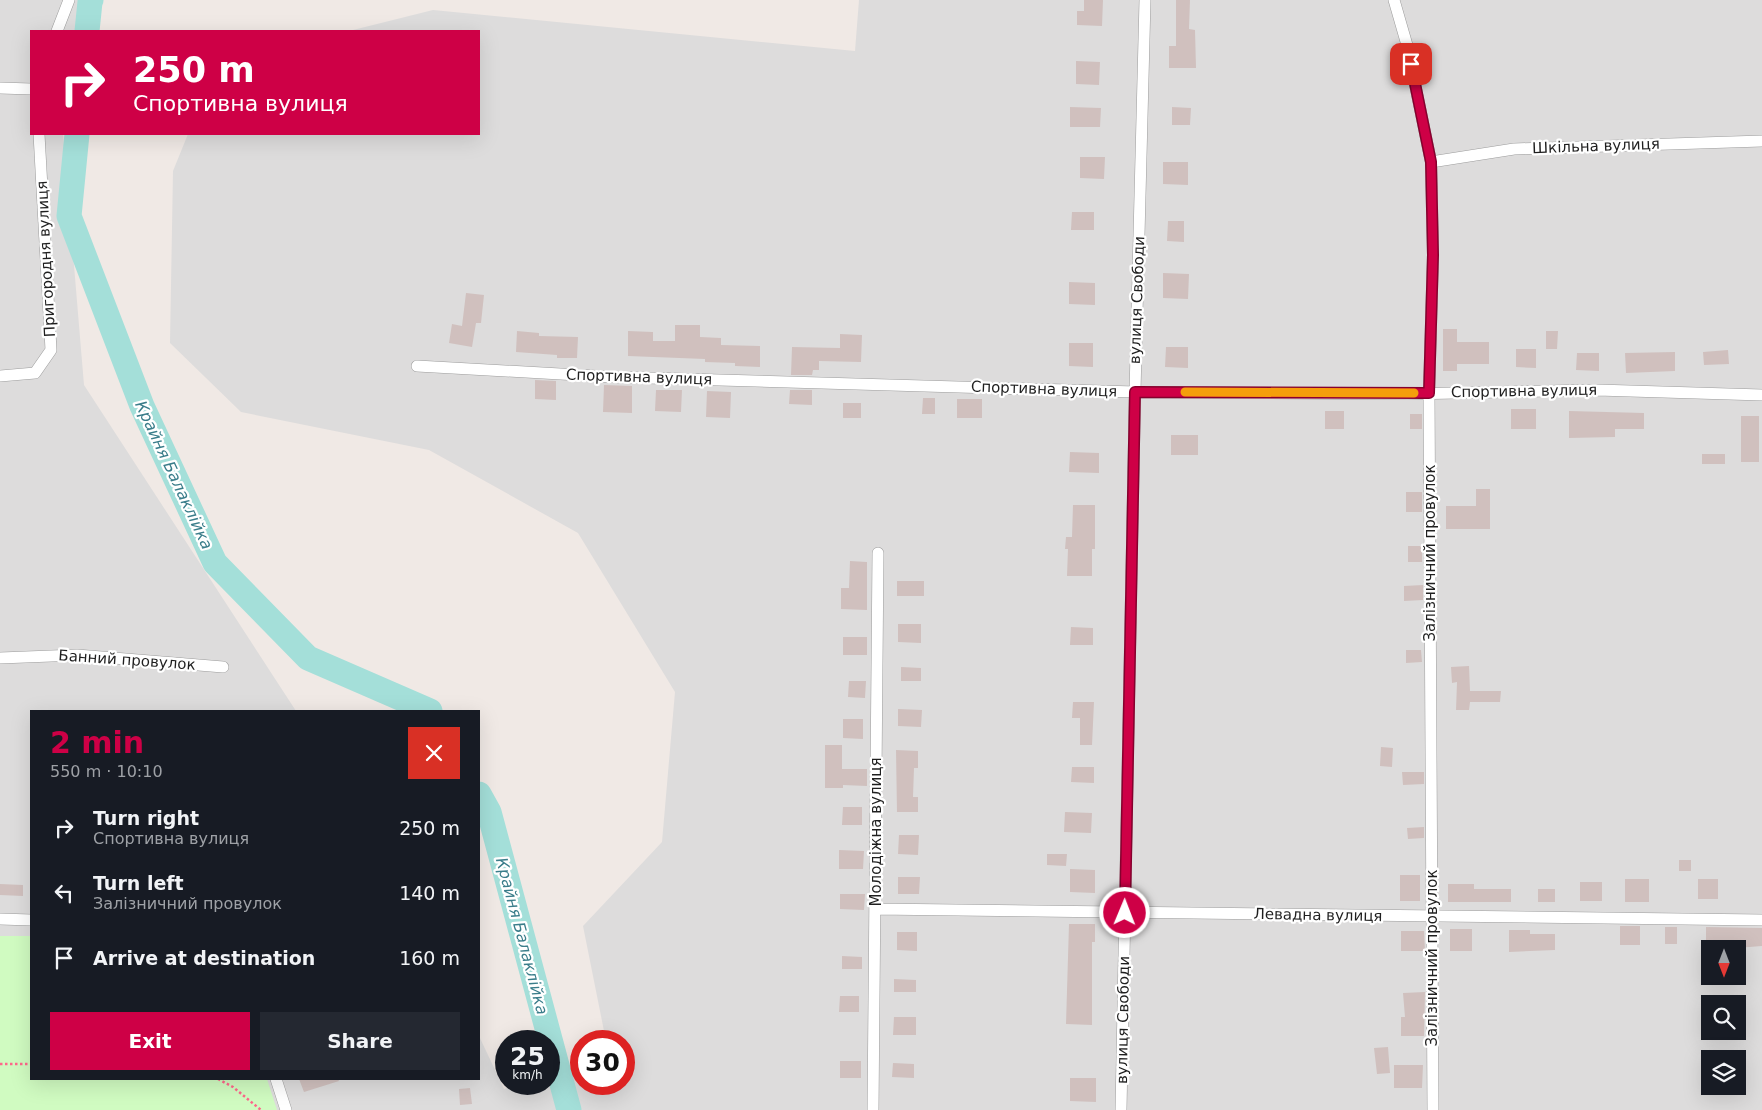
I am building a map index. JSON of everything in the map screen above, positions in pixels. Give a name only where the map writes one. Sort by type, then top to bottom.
[{"type":"street","points":[[57,30],[69,0]]},
{"type":"street","name":"вулиця Свободи","points":[[1121,1110],[1135,392],[1145,0]]},
{"type":"street","name":"Залізничний провулок","points":[[1394,0],[1407,45],[1431,162],[1433,255],[1429,393],[1433,1110]]},
{"type":"street","points":[[0,88],[30,89]]},
{"type":"street","name":"Пригородня вулиця","points":[[0,376],[35,374],[51,350],[38,135]]},
{"type":"street","name":"Шкільна вулиця","points":[[1431,162],[1514,149],[1762,141]]},
{"type":"street","name":"Спортивна вулиця","points":[[417,366],[613,377],[1135,392],[1429,393],[1597,390],[1762,395]]},
{"type":"street","name":"Молодіжна вулиця","points":[[873,1110],[878,553]]},
{"type":"street","name":"Банний провулок","points":[[0,658],[77,655],[224,667]]},
{"type":"street","name":"Левадна вулиця","points":[[875,909],[1762,920]]},
{"type":"street","points":[[0,919],[30,920]]},
{"type":"street","points":[[276,1080],[286,1110]]},
{"type":"path","points":[[0,1064],[30,1064]]},
{"type":"path","points":[[220,1080],[233,1087],[261,1110]]},
{"type":"shaded area","points":[[0,0],[102,0],[90,30],[30,30],[30,135],[63,135],[84,385],[295,710],[30,710],[30,1080],[480,1080],[480,1038],[495,1070],[495,1095],[560,1095],[560,1072],[570,1069],[570,1095],[635,1095],[635,1030],[604,1030],[583,926],[662,842],[675,692],[578,533],[429,450],[241,412],[170,343],[173,171],[188,135],[480,135],[480,30],[353,30],[433,10],[855,51],[859,0],[1762,0],[1762,1110],[0,1110]]},
{"type":"green space","points":[[0,936],[30,936],[30,1080],[267,1080],[277,1110],[0,1110]]},
{"type":"building","points":[[1084,0],[1103,0],[1102,26],[1077,25],[1077,11],[1084,11]]},
{"type":"building","points":[[1176,0],[1190,0],[1189,29],[1195,30],[1196,68],[1169,68],[1169,46],[1176,46]]},
{"type":"building","points":[[1076,61],[1100,62],[1099,85],[1076,84]]},
{"type":"building","points":[[1070,107],[1101,108],[1100,127],[1070,127]]},
{"type":"building","points":[[1172,107],[1191,108],[1190,125],[1172,125]]},
{"type":"building","points":[[1080,157],[1105,157],[1104,179],[1080,178]]},
{"type":"building","points":[[1163,162],[1188,162],[1188,185],[1163,184]]},
{"type":"building","points":[[1072,212],[1094,212],[1094,230],[1071,230]]},
{"type":"building","points":[[1168,221],[1184,221],[1184,242],[1167,241]]},
{"type":"building","points":[[1163,273],[1189,274],[1188,299],[1163,298]]},
{"type":"building","points":[[1069,282],[1095,283],[1095,305],[1069,304]]},
{"type":"building","points":[[466,293],[484,295],[481,323],[476,323],[472,347],[449,343],[452,324],[462,326]]},
{"type":"building","points":[[675,325],[700,325],[700,337],[721,338],[721,345],[760,346],[760,367],[735,366],[735,363],[705,362],[705,359],[628,356],[628,331],[653,332],[653,341],[675,341]]},
{"type":"building","points":[[1443,329],[1457,329],[1457,342],[1489,342],[1489,364],[1457,364],[1457,371],[1443,371]]},
{"type":"building","points":[[517,331],[539,333],[539,336],[578,337],[577,358],[557,358],[557,355],[516,352]]},
{"type":"building","points":[[1546,331],[1558,331],[1557,349],[1546,349]]},
{"type":"building","points":[[840,334],[862,335],[861,362],[819,361],[819,370],[813,370],[812,375],[791,375],[792,347],[840,348]]},
{"type":"building","points":[[1069,343],[1093,343],[1093,367],[1069,366]]},
{"type":"building","points":[[1166,347],[1188,347],[1188,368],[1165,367]]},
{"type":"building","points":[[1516,349],[1536,349],[1536,368],[1516,367]]},
{"type":"building","points":[[1728,350],[1729,364],[1704,365],[1703,352]]},
{"type":"building","points":[[1675,352],[1675,371],[1626,373],[1625,353]]},
{"type":"building","points":[[1577,353],[1599,353],[1599,371],[1576,370]]},
{"type":"building","points":[[535,380],[556,381],[556,400],[535,399]]},
{"type":"building","points":[[604,385],[632,386],[632,413],[603,412]]},
{"type":"building","points":[[656,390],[682,390],[681,412],[655,411]]},
{"type":"building","points":[[790,390],[812,390],[812,405],[789,404]]},
{"type":"building","points":[[707,391],[731,392],[730,418],[706,417]]},
{"type":"building","points":[[923,398],[935,398],[935,414],[922,414]]},
{"type":"building","points":[[957,399],[982,399],[982,418],[957,418]]},
{"type":"building","points":[[843,403],[861,403],[861,418],[843,418]]},
{"type":"building","points":[[1511,409],[1536,409],[1536,429],[1511,429]]},
{"type":"building","points":[[1325,411],[1344,411],[1344,429],[1325,429]]},
{"type":"building","points":[[1569,411],[1644,413],[1644,429],[1615,429],[1615,437],[1569,438]]},
{"type":"building","points":[[1410,414],[1422,414],[1422,429],[1410,429]]},
{"type":"building","points":[[1741,416],[1759,416],[1759,462],[1741,462]]},
{"type":"building","points":[[1171,435],[1198,435],[1198,455],[1171,455]]},
{"type":"building","points":[[1070,452],[1099,453],[1099,473],[1069,472]]},
{"type":"building","points":[[1702,454],[1725,454],[1725,464],[1702,464]]},
{"type":"building","points":[[1476,489],[1490,489],[1490,529],[1446,529],[1446,506],[1476,506]]},
{"type":"building","points":[[1406,492],[1422,492],[1422,512],[1406,512]]},
{"type":"building","points":[[1073,505],[1095,505],[1095,549],[1092,549],[1092,576],[1067,576],[1068,549],[1065,549],[1066,537],[1072,537]]},
{"type":"building","points":[[1408,546],[1422,546],[1422,562],[1408,562]]},
{"type":"building","points":[[850,561],[867,562],[867,610],[841,609],[841,588],[849,588]]},
{"type":"building","points":[[897,581],[924,581],[924,596],[897,596]]},
{"type":"building","points":[[1423,585],[1423,600],[1404,601],[1404,586]]},
{"type":"building","points":[[898,624],[921,624],[921,643],[898,642]]},
{"type":"building","points":[[1071,627],[1093,628],[1093,645],[1070,645]]},
{"type":"building","points":[[843,637],[867,637],[867,655],[843,655]]},
{"type":"building","points":[[1406,650],[1421,650],[1422,662],[1406,663]]},
{"type":"building","points":[[1469,666],[1470,691],[1501,691],[1500,702],[1470,702],[1469,710],[1456,710],[1457,682],[1452,683],[1451,667]]},
{"type":"building","points":[[901,667],[921,668],[921,681],[901,681]]},
{"type":"building","points":[[849,681],[866,681],[865,698],[848,697]]},
{"type":"building","points":[[1073,702],[1094,702],[1092,745],[1080,745],[1080,718],[1072,718]]},
{"type":"building","points":[[898,709],[922,710],[921,727],[898,726]]},
{"type":"building","points":[[843,719],[863,719],[863,739],[843,738]]},
{"type":"building","points":[[825,745],[842,745],[842,769],[867,769],[867,786],[843,785],[843,788],[825,788]]},
{"type":"building","points":[[1381,747],[1393,748],[1392,767],[1380,766]]},
{"type":"building","points":[[896,750],[918,751],[918,768],[914,768],[913,797],[918,797],[918,812],[897,812]]},
{"type":"building","points":[[1072,767],[1094,767],[1094,783],[1071,782]]},
{"type":"building","points":[[1402,772],[1424,772],[1424,784],[1403,785]]},
{"type":"building","points":[[843,807],[862,807],[862,825],[842,825]]},
{"type":"building","points":[[1065,812],[1092,813],[1091,833],[1064,832]]},
{"type":"building","points":[[1424,827],[1424,838],[1408,839],[1407,828]]},
{"type":"building","points":[[899,835],[919,835],[918,855],[898,854]]},
{"type":"building","points":[[839,850],[864,851],[863,869],[839,869]]},
{"type":"building","points":[[1047,854],[1067,854],[1066,866],[1047,865]]},
{"type":"building","points":[[1679,860],[1691,860],[1691,871],[1679,871]]},
{"type":"building","points":[[1070,869],[1095,870],[1095,893],[1070,892]]},
{"type":"building","points":[[1400,875],[1420,875],[1420,901],[1400,901]]},
{"type":"building","points":[[898,877],[920,877],[919,894],[898,894]]},
{"type":"building","points":[[1625,879],[1649,879],[1649,902],[1625,902]]},
{"type":"building","points":[[1698,879],[1718,879],[1718,899],[1698,899]]},
{"type":"building","points":[[1580,882],[1602,882],[1602,901],[1580,901]]},
{"type":"building","points":[[0,884],[23,885],[23,896],[0,895]]},
{"type":"building","points":[[1448,884],[1474,884],[1474,889],[1511,889],[1511,902],[1448,902]]},
{"type":"building","points":[[1538,889],[1555,889],[1555,902],[1538,902]]},
{"type":"building","points":[[840,894],[865,894],[864,910],[840,909]]},
{"type":"building","points":[[1069,924],[1095,924],[1095,942],[1092,942],[1092,1025],[1066,1024]]},
{"type":"building","points":[[1620,926],[1640,926],[1640,945],[1620,945]]},
{"type":"building","points":[[1665,927],[1677,927],[1677,944],[1665,944]]},
{"type":"building","points":[[1706,927],[1762,928],[1762,946],[1746,947],[1746,940],[1706,940]]},
{"type":"building","points":[[1450,929],[1472,929],[1472,951],[1450,951]]},
{"type":"building","points":[[1509,930],[1530,930],[1530,934],[1555,934],[1555,950],[1509,952]]},
{"type":"building","points":[[1401,931],[1424,931],[1425,951],[1401,951]]},
{"type":"building","points":[[897,932],[917,932],[917,951],[897,950]]},
{"type":"building","points":[[842,956],[862,957],[862,969],[842,969]]},
{"type":"building","points":[[894,979],[916,980],[916,992],[894,992]]},
{"type":"building","points":[[1425,992],[1424,1036],[1401,1036],[1401,1017],[1405,1017],[1403,993]]},
{"type":"building","points":[[840,996],[859,996],[859,1012],[839,1012]]},
{"type":"building","points":[[894,1017],[916,1017],[916,1035],[893,1035]]},
{"type":"building","points":[[1388,1047],[1390,1073],[1377,1074],[1374,1048]]},
{"type":"building","points":[[840,1061],[861,1061],[861,1078],[840,1078]]},
{"type":"building","points":[[893,1063],[914,1064],[914,1078],[892,1077]]},
{"type":"building","points":[[1394,1065],[1423,1065],[1422,1088],[1394,1088]]},
{"type":"building","points":[[1070,1078],[1096,1078],[1096,1102],[1070,1101]]},
{"type":"building","points":[[299,1080],[339,1081],[304,1092]]},
{"type":"building","points":[[470,1088],[472,1104],[460,1105],[459,1089]]},
{"type":"waterway","name":"Крайня Балаклійка","points":[[87,30],[91,0]]},
{"type":"waterway","name":"Крайня Балаклійка","points":[[77,135],[69,216],[142,406],[215,563],[308,658],[428,710]]},
{"type":"waterway","name":"Крайня Балаклійка","points":[[480,796],[489,812],[569,1110]]},
{"type":"slow traffic","points":[[1185,392],[1414,393]]},
{"type":"route","points":[[1125,913],[1135,392],[1429,393],[1433,255],[1431,162],[1411,64]]}]
